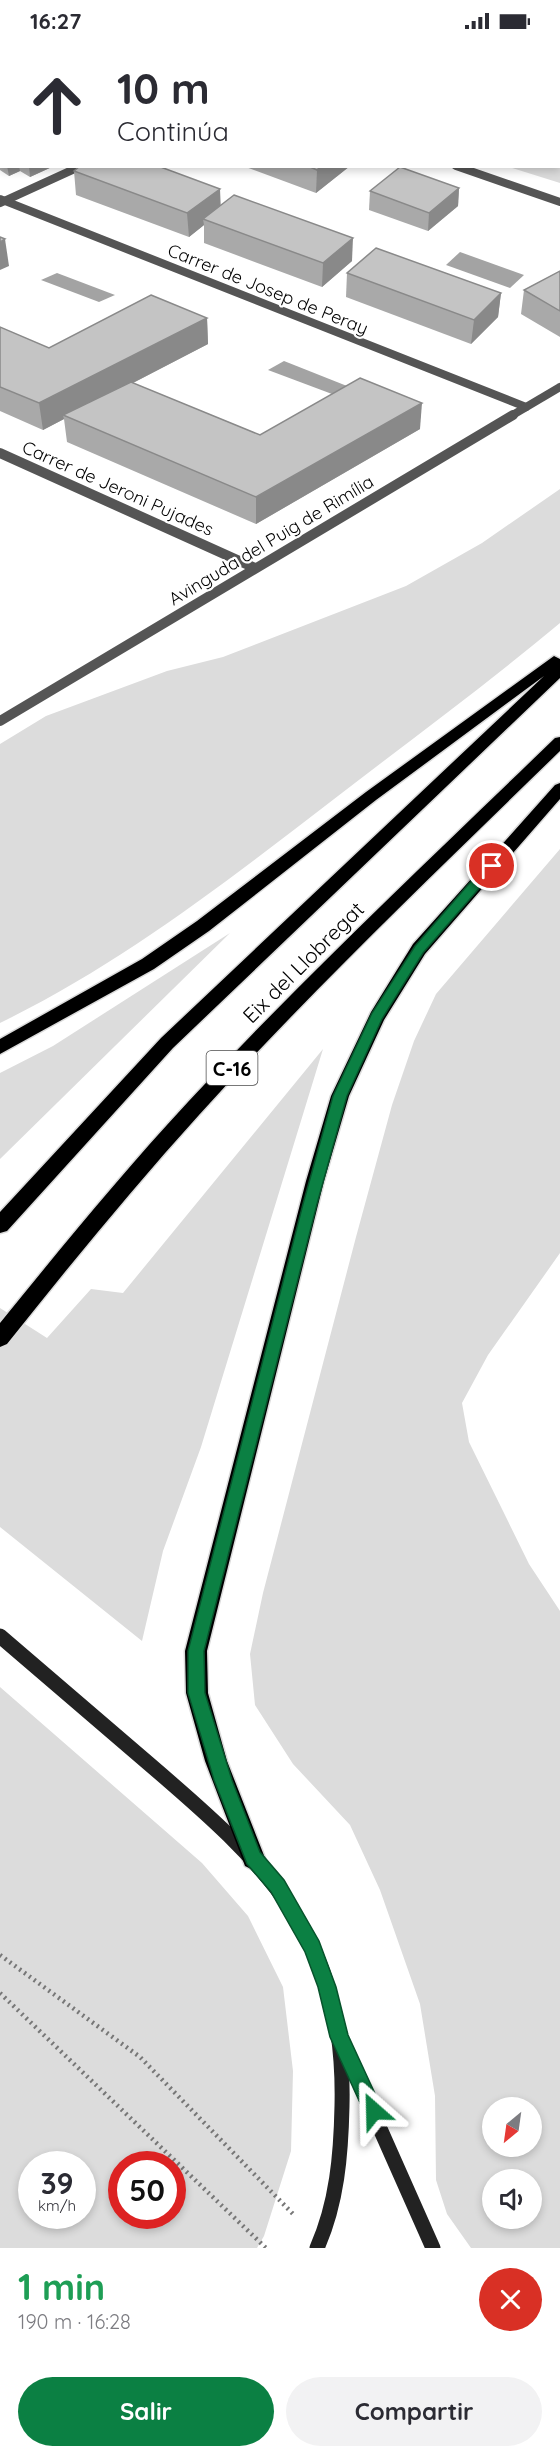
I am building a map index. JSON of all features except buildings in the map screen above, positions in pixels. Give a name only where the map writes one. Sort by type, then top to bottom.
[{"type":"highway","points":[[0,1047],[148,964],[203,926],[371,796],[560,656]]},
{"type":"highway","name":"Eix del Llobregat","points":[[0,1225],[167,1043],[560,669]]},
{"type":"highway","name":"Eix del Llobregat","points":[[0,1338],[222,1077],[465,832],[560,742]]},
{"type":"highway","points":[[253,1858],[216,1761],[197,1693],[196,1651],[340,1096],[377,1017],[419,949],[560,789]]},
{"type":"main road","points":[[0,1636],[206,1812],[253,1858],[277,1886],[313,1948],[327,1987],[339,2037],[344,2101],[335,2200],[318,2245]]},
{"type":"main road","points":[[339,2037],[433,2248]]},
{"type":"street","points":[[1,201],[76,168]]},
{"type":"street","points":[[462,168],[560,202]]},
{"type":"street","name":"Carrer de Josep de Peray","points":[[1,201],[526,407]]},
{"type":"street","name":"Avinguda del Puig de Rimília","points":[[0,721],[560,387]]},
{"type":"street","name":"Carrer de Jeroni Pujades","points":[[0,453],[255,568]]},
{"type":"path","points":[[0,1956],[140,2057],[318,2245]]},
{"type":"path","points":[[0,1993],[266,2248]]},
{"type":"shaded area","points":[[512,168],[560,168],[560,183]]},
{"type":"shaded area","points":[[460,252],[524,275],[510,288],[446,265]]},
{"type":"shaded area","points":[[57,273],[115,295],[99,302],[41,280]]},
{"type":"shaded area","points":[[284,361],[347,386],[332,394],[268,370]]},
{"type":"shaded area","points":[[560,489],[560,623],[450,711],[175,918],[90,974],[0,1023],[0,744],[46,716],[167,671],[223,657],[406,586],[482,543]]},
{"type":"shaded area","points":[[560,849],[560,1253],[488,1355],[462,1403],[469,1442],[529,1564],[560,1611],[560,2248],[471,2248],[447,2214],[436,2180],[435,2096],[420,2004],[380,1890],[350,1825],[293,1764],[255,1705],[250,1654],[263,1593],[392,1105],[414,1041],[436,994]]},
{"type":"shaded area","points":[[230,933],[0,1159],[0,1073],[53,1046]]},
{"type":"shaded area","points":[[323,1049],[201,1447],[163,1551],[142,1641],[0,1527],[0,1308],[47,1338],[91,1289],[123,1293]]},
{"type":"shaded area","points":[[0,1687],[202,1863],[248,1916],[283,1987],[293,2071],[291,2151],[264,2236],[257,2248],[0,2248]]},
{"type":"route","points":[[374,2111],[339,2037],[327,1987],[313,1948],[296,1915],[277,1886],[253,1858],[216,1761],[197,1693],[196,1651],[211,1584],[340,1096],[377,1017],[419,949],[492,866]]}]
